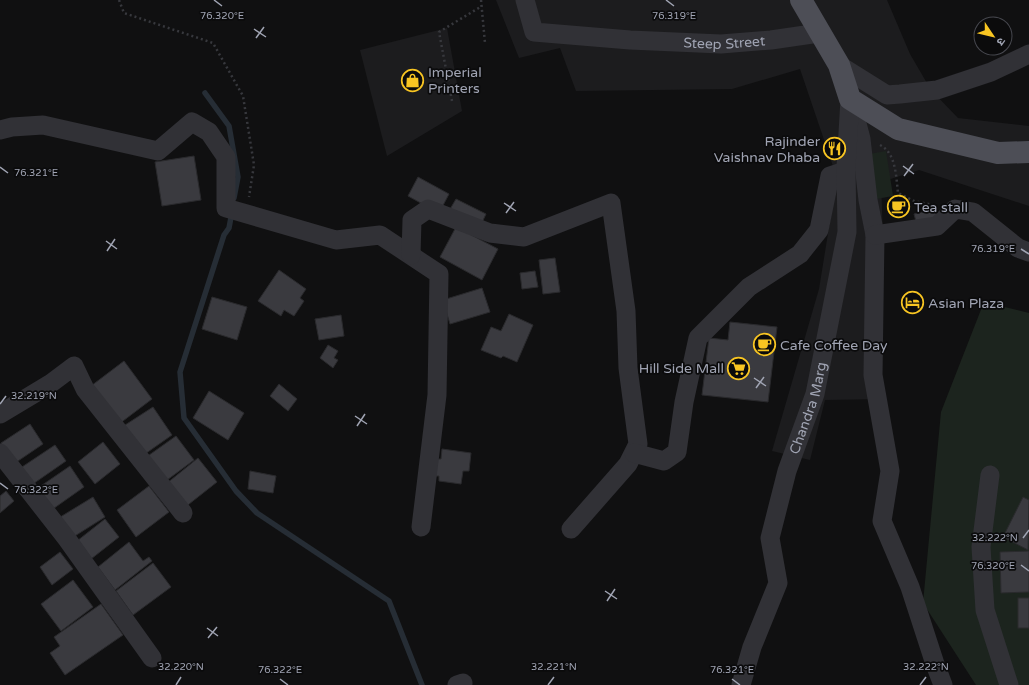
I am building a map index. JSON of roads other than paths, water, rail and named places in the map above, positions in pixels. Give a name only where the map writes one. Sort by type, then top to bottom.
[{"type":"main road","points":[[801,0],[839,66],[850,99],[898,129],[998,153],[1029,152]]},
{"type":"street","name":"Steep Street","points":[[525,0],[534,32],[630,40],[721,44],[771,40],[819,33]]},
{"type":"street","points":[[839,66],[887,95],[937,90],[991,72],[1029,54]]},
{"type":"street","points":[[850,99],[861,139],[868,200],[875,235],[873,375],[890,471],[882,521],[910,587],[943,685]]},
{"type":"street","name":"Chandra Marg","points":[[741,685],[752,647],[778,583],[770,538],[787,471],[815,394],[847,232],[846,167],[850,99]]},
{"type":"street","points":[[0,130],[12,127],[43,125],[158,152],[192,122],[209,132],[226,157],[226,208],[336,240],[380,235],[439,274],[437,395],[421,527]]},
{"type":"street","points":[[634,453],[664,461],[677,452],[684,402],[698,338],[749,287],[800,254],[819,230],[830,176],[845,171],[846,167]]},
{"type":"street","points":[[411,255],[412,220],[428,209],[490,233],[524,237],[611,203],[626,311],[628,368],[638,444],[628,464],[572,529]]},
{"type":"street","points":[[875,235],[937,226],[955,209],[973,212],[1018,248],[1029,252]]},
{"type":"street","points":[[0,414],[50,384],[74,366],[85,389],[184,513]]},
{"type":"street","points":[[0,453],[67,539],[152,658]]},
{"type":"street","points":[[990,475],[981,547],[985,610],[1009,685]]},
{"type":"waterway","points":[[205,93],[229,126],[238,177],[234,198]]},
{"type":"waterway","points":[[232,212],[229,228],[224,235],[180,372],[184,418],[236,491],[257,513],[389,601],[422,685]]},
{"type":"place","name":"Imperial Printers","points":[[412,80]]},
{"type":"place","name":"Rajinder Vaishnav Dhaba","points":[[835,149]]},
{"type":"place","name":"Tea stall","points":[[899,207]]},
{"type":"place","name":"Asian Plaza","points":[[912,303]]},
{"type":"place","name":"Cafe Coffee Day","points":[[764,345]]},
{"type":"place","name":"Hill Side Mall","points":[[739,368]]}]
